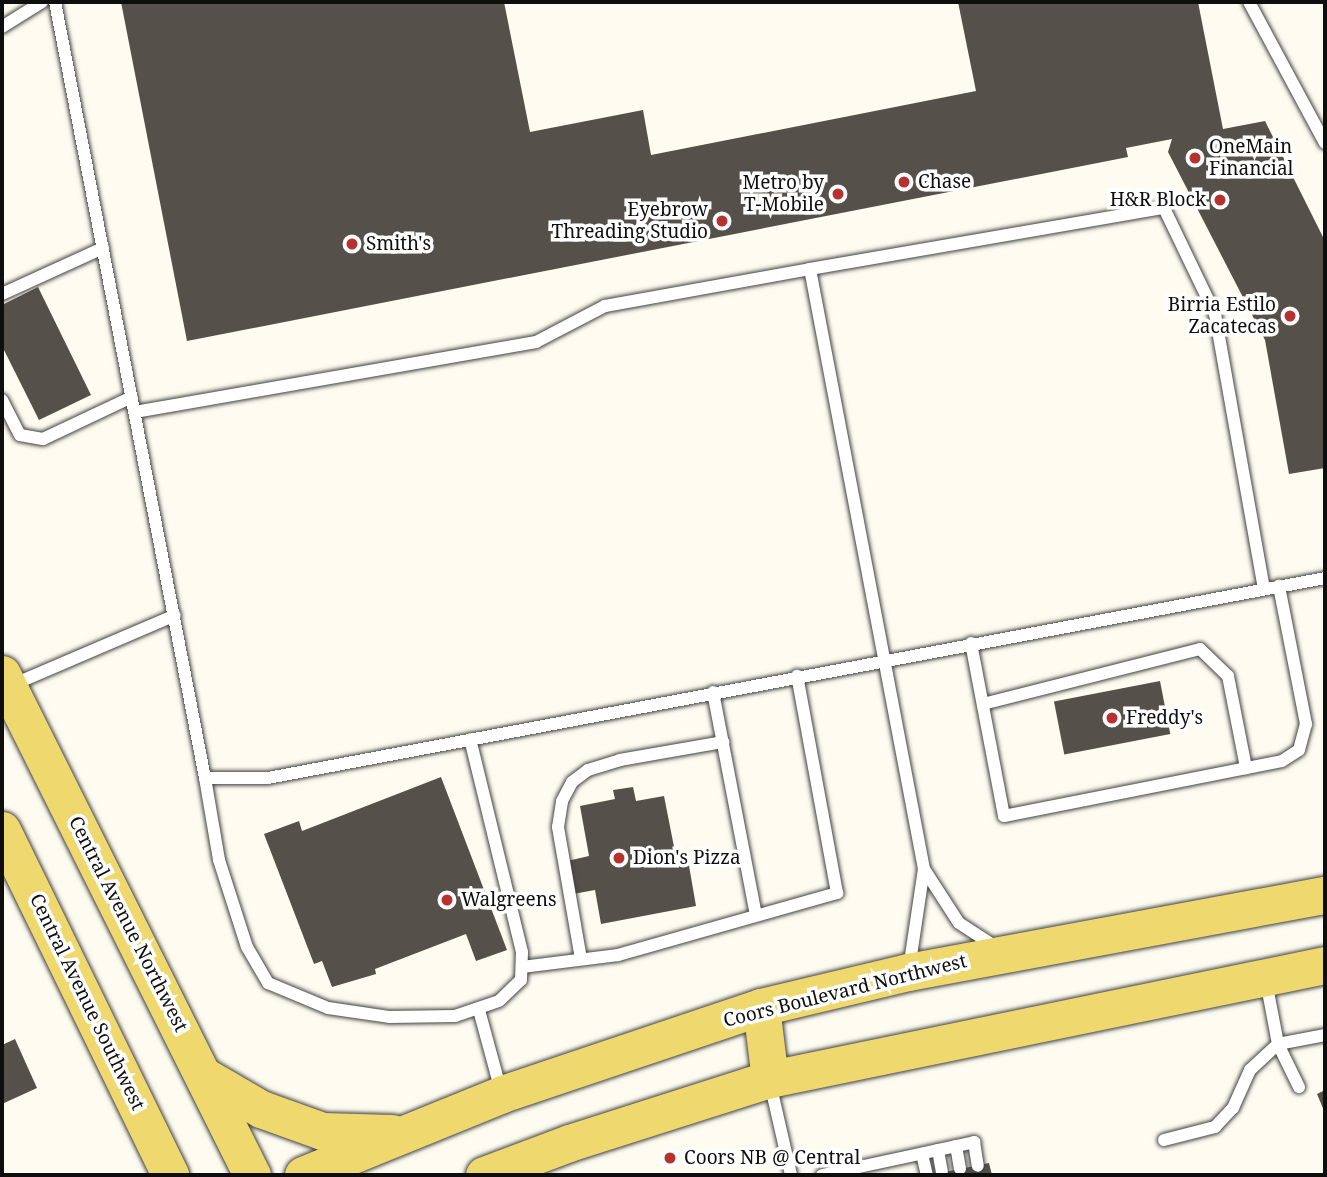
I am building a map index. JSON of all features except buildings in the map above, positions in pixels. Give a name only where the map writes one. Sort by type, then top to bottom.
[{"type":"main road","name":"Central Avenue Northwest","points":[[4,684],[206,1077],[253,1175]]},
{"type":"main road","name":"Central Avenue Southwest","points":[[2,830],[170,1175]]},
{"type":"main road","name":"Coors Boulevard Northwest","points":[[303,1175],[502,1094],[761,1007],[908,972],[1325,895]]},
{"type":"main road","points":[[484,1175],[569,1143],[769,1079],[1325,965]]},
{"type":"main road","points":[[761,1007],[769,1079]]},
{"type":"main road","points":[[206,1077],[261,1109],[322,1131],[404,1133]]},
{"type":"lane","points":[[2,27],[42,2]]},
{"type":"lane","points":[[55,2],[175,615],[219,860],[247,947],[268,983],[328,1008],[390,1017],[455,1016],[479,1010],[499,1001],[521,980],[522,952],[470,739]]},
{"type":"lane","points":[[1249,2],[1325,143]]},
{"type":"lane","points":[[135,412],[536,342],[605,306],[1164,208],[1215,314],[1264,589]]},
{"type":"lane","points":[[2,294],[103,248]]},
{"type":"lane","points":[[810,269],[887,658],[924,869],[908,972]]},
{"type":"lane","points":[[2,400],[20,435],[43,439],[132,397]]},
{"type":"lane","points":[[205,778],[268,778],[887,658],[1325,578]]},
{"type":"lane","points":[[971,643],[1004,816],[1282,761],[1299,750],[1306,724],[1279,586]]},
{"type":"lane","points":[[4,684],[175,615]]},
{"type":"lane","points":[[983,704],[1200,649],[1228,676],[1246,768]]},
{"type":"lane","points":[[522,967],[618,955],[837,893],[797,676]]},
{"type":"lane","points":[[713,692],[756,915]]},
{"type":"lane","points":[[581,959],[558,827],[572,782],[588,770],[620,760],[723,742]]},
{"type":"lane","points":[[924,869],[959,923],[1005,953]]},
{"type":"lane","points":[[1265,977],[1278,1044],[1299,1087]]},
{"type":"lane","points":[[479,1010],[502,1094]]},
{"type":"lane","points":[[1164,1140],[1215,1126],[1233,1108],[1250,1070],[1278,1044],[1325,1035]]},
{"type":"lane","points":[[769,1079],[791,1175]]},
{"type":"lane","points":[[822,1175],[878,1169],[922,1153],[974,1142],[978,1166]]},
{"type":"lane","points":[[956,1146],[960,1169]]},
{"type":"lane","points":[[938,1150],[942,1172]]},
{"type":"lane","points":[[922,1153],[927,1175]]},
{"type":"place","name":"OneMain Financial","points":[[1195,158]]},
{"type":"place","name":"Chase","points":[[904,182]]},
{"type":"place","name":"Metro by T-Mobile","points":[[838,194]]},
{"type":"place","name":"H&R Block","points":[[1220,200]]},
{"type":"place","name":"Eyebrow Threading Studio","points":[[722,221]]},
{"type":"place","name":"Smith's","points":[[352,244]]},
{"type":"place","name":"Birria Estilo Zacatecas","points":[[1290,316]]},
{"type":"place","name":"Freddy's","points":[[1112,718]]},
{"type":"place","name":"Dion's Pizza","points":[[619,858]]},
{"type":"place","name":"Walgreens","points":[[447,900]]},
{"type":"place","name":"Coors NB @ Central","points":[[670,1158]]}]
